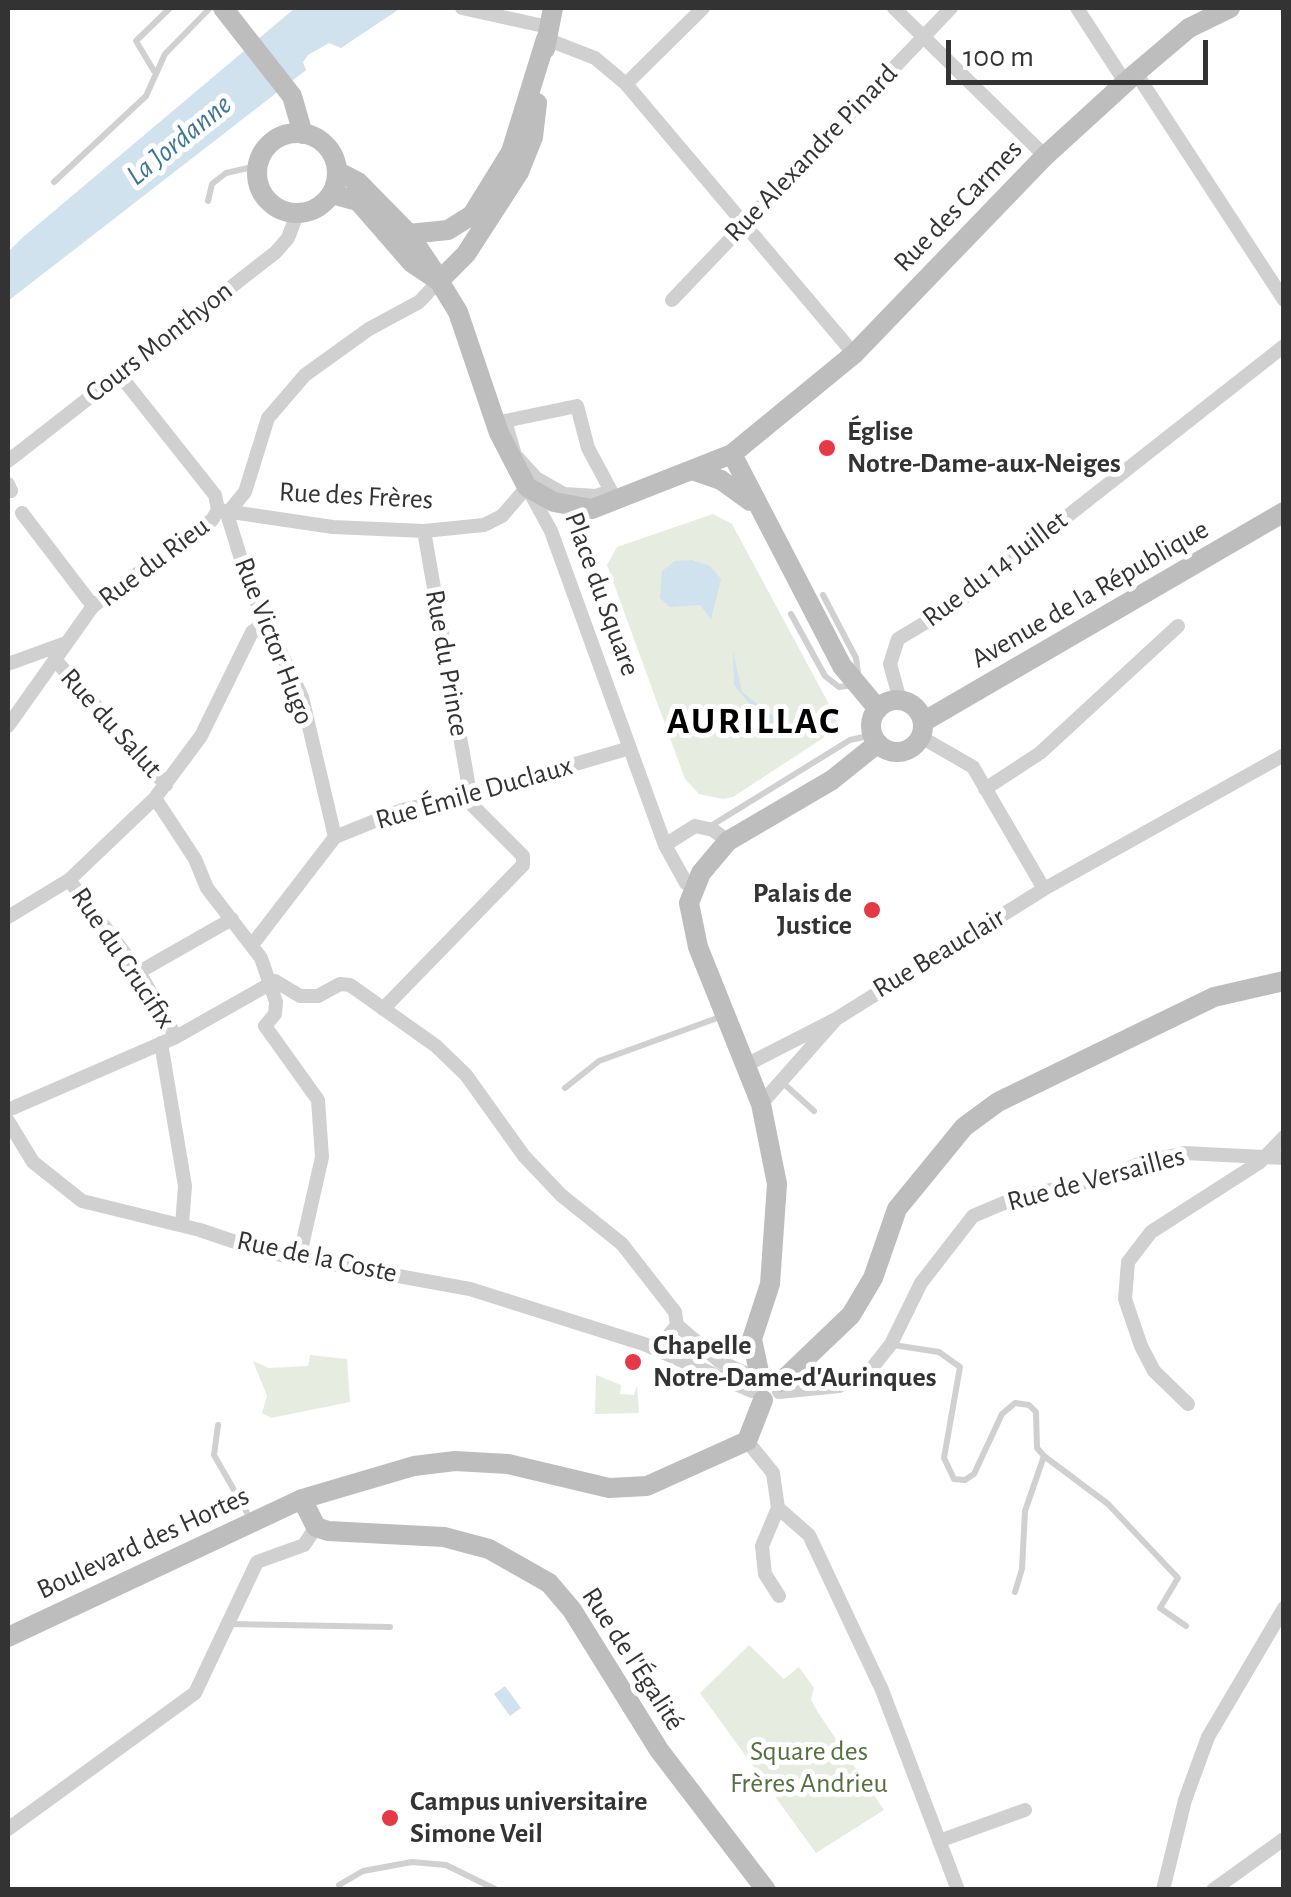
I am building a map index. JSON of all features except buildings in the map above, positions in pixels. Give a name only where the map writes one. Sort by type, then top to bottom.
[{"type":"street","points":[[462,8],[549,24],[626,84],[854,354]]},
{"type":"street","points":[[626,84],[703,8]]},
{"type":"street","points":[[894,8],[1044,156]]},
{"type":"street","name":"Rue Alexandre Pinard","points":[[672,300],[952,8]]},
{"type":"street","points":[[1077,8],[1131,78],[1284,300]]},
{"type":"street","name":"Rue des Carmes","points":[[695,471],[732,454],[854,354],[1044,156],[1189,28],[1230,8]]},
{"type":"street","points":[[229,10],[292,96],[303,134]]},
{"type":"street","points":[[409,234],[448,230],[472,216],[506,162],[525,112],[549,24]]},
{"type":"street","points":[[223,512],[245,492],[259,435],[268,418],[306,376],[369,329],[418,302],[466,254],[519,172],[532,137],[549,24]]},
{"type":"street","points":[[303,134],[326,146],[337,171],[332,194],[323,204],[297,214],[266,199],[257,166],[269,144],[279,137],[303,134]]},
{"type":"street","points":[[337,171],[358,182],[409,234],[434,267],[458,312],[499,433],[527,488],[554,502],[592,509],[695,471],[728,484],[756,507]]},
{"type":"street","points":[[332,194],[358,201],[412,263],[439,281]]},
{"type":"street","name":"Cours Monthyon","points":[[8,461],[276,252],[288,238],[297,214]]},
{"type":"street","name":"Rue du 14 Juillet","points":[[900,700],[890,664],[898,639],[953,606],[1284,346]]},
{"type":"street","name":"Rue Victor Hugo","points":[[120,374],[223,512],[266,623],[302,697],[336,836]]},
{"type":"street","points":[[577,406],[588,448],[611,492],[596,496],[564,494],[528,471],[515,455],[505,421],[577,406]]},
{"type":"street","points":[[732,454],[756,507],[854,685],[878,709]]},
{"type":"street","name":"Rue des Frères","points":[[223,512],[333,528],[424,530],[484,525],[502,516],[527,488]]},
{"type":"street","name":"Place du Square","points":[[527,488],[551,532],[665,845],[686,883],[694,887]]},
{"type":"street","name":"Rue du Rieu","points":[[8,723],[57,662],[63,644],[83,625],[93,606],[223,512]]},
{"type":"street","name":"Avenue de la République","points":[[922,729],[1284,512]]},
{"type":"street","points":[[22,513],[93,606]]},
{"type":"street","name":"Rue du Prince","points":[[424,530],[469,795]]},
{"type":"street","points":[[8,917],[69,880],[166,785],[202,736],[252,632],[266,623]]},
{"type":"street","points":[[986,789],[1040,753],[1178,626]]},
{"type":"street","points":[[8,664],[63,644]]},
{"type":"street","name":"Rue du Salut","points":[[57,662],[166,785]]},
{"type":"street","points":[[878,709],[900,700],[915,707],[922,729],[973,767],[1044,890]]},
{"type":"street","points":[[779,1596],[765,1574],[762,1546],[778,1508],[772,1473],[748,1441],[764,1386],[752,1339],[770,1284],[777,1184],[761,1104],[690,919],[694,887],[712,856],[728,841],[832,780],[875,739],[878,709]]},
{"type":"street","points":[[875,739],[901,752],[922,729]]},
{"type":"street","name":"Rue Émile Duclaux","points":[[336,836],[402,810],[469,795],[630,748]]},
{"type":"street","name":"Rue Beauclair","points":[[746,1065],[836,1020],[1044,890],[1284,756]]},
{"type":"street","points":[[384,1009],[523,865],[523,856],[472,805],[469,795]]},
{"type":"street","points":[[154,798],[195,859],[207,888],[252,945],[270,984],[275,1014],[265,1026],[318,1100],[322,1157],[299,1259]]},
{"type":"street","points":[[665,845],[695,826],[728,841]]},
{"type":"street","points":[[252,945],[336,836]]},
{"type":"street","name":"Rue du Crucifix","points":[[69,880],[139,972],[169,1040]]},
{"type":"street","points":[[139,972],[232,919]]},
{"type":"street","points":[[764,1386],[851,1316],[873,1278],[898,1209],[964,1128],[998,1102],[1214,997],[1284,980]]},
{"type":"street","points":[[8,1110],[169,1040],[275,981],[300,996],[318,996],[340,984],[350,985],[436,1046],[466,1075],[524,1156],[561,1195],[622,1244],[674,1312],[677,1325],[718,1361],[764,1386]]},
{"type":"street","name":"Rue Beauclair","points":[[761,1104],[836,1020]]},
{"type":"street","points":[[169,1040],[185,1186],[182,1225]]},
{"type":"street","name":"Rue de la Coste","points":[[8,1120],[33,1162],[82,1201],[299,1259],[470,1289],[764,1386]]},
{"type":"street","points":[[1262,1156],[1284,1137]]},
{"type":"street","name":"Rue de Versailles","points":[[764,1386],[840,1386],[872,1368],[891,1344],[920,1282],[973,1216],[1018,1197],[1110,1177],[1140,1163],[1184,1152],[1284,1158]]},
{"type":"street","name":"Rue de Versailles","points":[[1188,1404],[1154,1370],[1141,1346],[1125,1299],[1123,1277],[1138,1244],[1262,1156]]},
{"type":"street","points":[[651,1347],[677,1325]]},
{"type":"street","name":"Boulevard des Hortes","points":[[8,1637],[302,1499],[414,1466],[455,1461],[508,1464],[632,1489],[748,1441]]},
{"type":"street","points":[[8,1829],[195,1693],[257,1562],[304,1545],[316,1527],[302,1499]]},
{"type":"street","points":[[778,1508],[803,1531],[882,1690],[958,1890]]},
{"type":"street","name":"Rue de l'Égalité","points":[[316,1527],[336,1532],[374,1530],[444,1537],[488,1550],[549,1583],[572,1610],[659,1750],[766,1890]]},
{"type":"street","points":[[768,1531],[803,1531]]},
{"type":"street","points":[[1164,1890],[1186,1800],[1208,1737],[1284,1608]]},
{"type":"street","points":[[940,1841],[1024,1810]]},
{"type":"street","points":[[1213,1890],[1284,1839]]},
{"type":"lane","points":[[155,71],[136,41],[170,8]]},
{"type":"lane","points":[[54,182],[146,96],[165,54],[210,8]]},
{"type":"lane","points":[[439,281],[512,168],[522,144],[525,112]]},
{"type":"lane","points":[[208,201],[212,184],[226,173],[257,166]]},
{"type":"lane","points":[[790,614],[825,676],[839,687],[854,685],[856,658],[823,596]]},
{"type":"lane","points":[[706,828],[850,740],[875,739]]},
{"type":"lane","points":[[565,1088],[600,1060],[726,1015]]},
{"type":"lane","points":[[782,1082],[814,1111]]},
{"type":"lane","points":[[891,1344],[939,1352],[960,1367],[944,1458],[954,1480],[965,1480],[974,1474],[1002,1414],[1016,1404],[1029,1405],[1036,1412],[1038,1448],[1044,1456],[1108,1504],[1178,1578],[1160,1608],[1186,1626]]},
{"type":"lane","points":[[218,1425],[214,1455],[252,1522]]},
{"type":"lane","points":[[1015,1592],[1022,1569],[1025,1511],[1044,1456]]},
{"type":"lane","points":[[229,1624],[390,1626]]},
{"type":"lane","points":[[341,1890],[339,1884],[363,1871],[412,1862],[446,1864],[497,1890]]},
{"type":"green space","points":[[713,514],[732,524],[837,719],[837,729],[733,797],[723,799],[699,794],[685,779],[607,565],[617,547]]},
{"type":"green space","points":[[310,1355],[347,1359],[350,1402],[271,1418],[262,1413],[267,1396],[253,1361],[269,1368],[308,1366]]},
{"type":"green space","points":[[596,1375],[621,1385],[620,1394],[634,1395],[637,1385],[639,1413],[595,1414]]},
{"type":"green space","name":"Square des Frères Andrieu","points":[[749,1645],[784,1679],[799,1667],[814,1688],[811,1700],[819,1714],[884,1810],[816,1853],[700,1693]]},
{"type":"water","name":"La Jordanne","points":[[295,8],[401,8],[341,48],[329,43],[308,55],[303,62],[306,70],[8,301],[8,252]]},
{"type":"water","points":[[692,560],[710,566],[721,579],[711,619],[700,605],[670,607],[660,598],[662,571],[675,561]]},
{"type":"water","points":[[733,651],[742,692],[778,720],[773,738],[759,735],[759,715],[734,685]]},
{"type":"water","points":[[505,1686],[521,1708],[510,1716],[494,1694]]},
{"type":"place","name":"Église Notre-Dame-aux-Neiges","points":[[827,448]]},
{"type":"place","name":"Palais de Justice","points":[[872,910]]},
{"type":"place","name":"Chapelle Notre-Dame-d'Aurinques","points":[[633,1362]]},
{"type":"place","name":"Campus universitaire Simone Veil","points":[[390,1818]]},
{"type":"district","name":"AURILLAC","points":[[754,722]]}]
